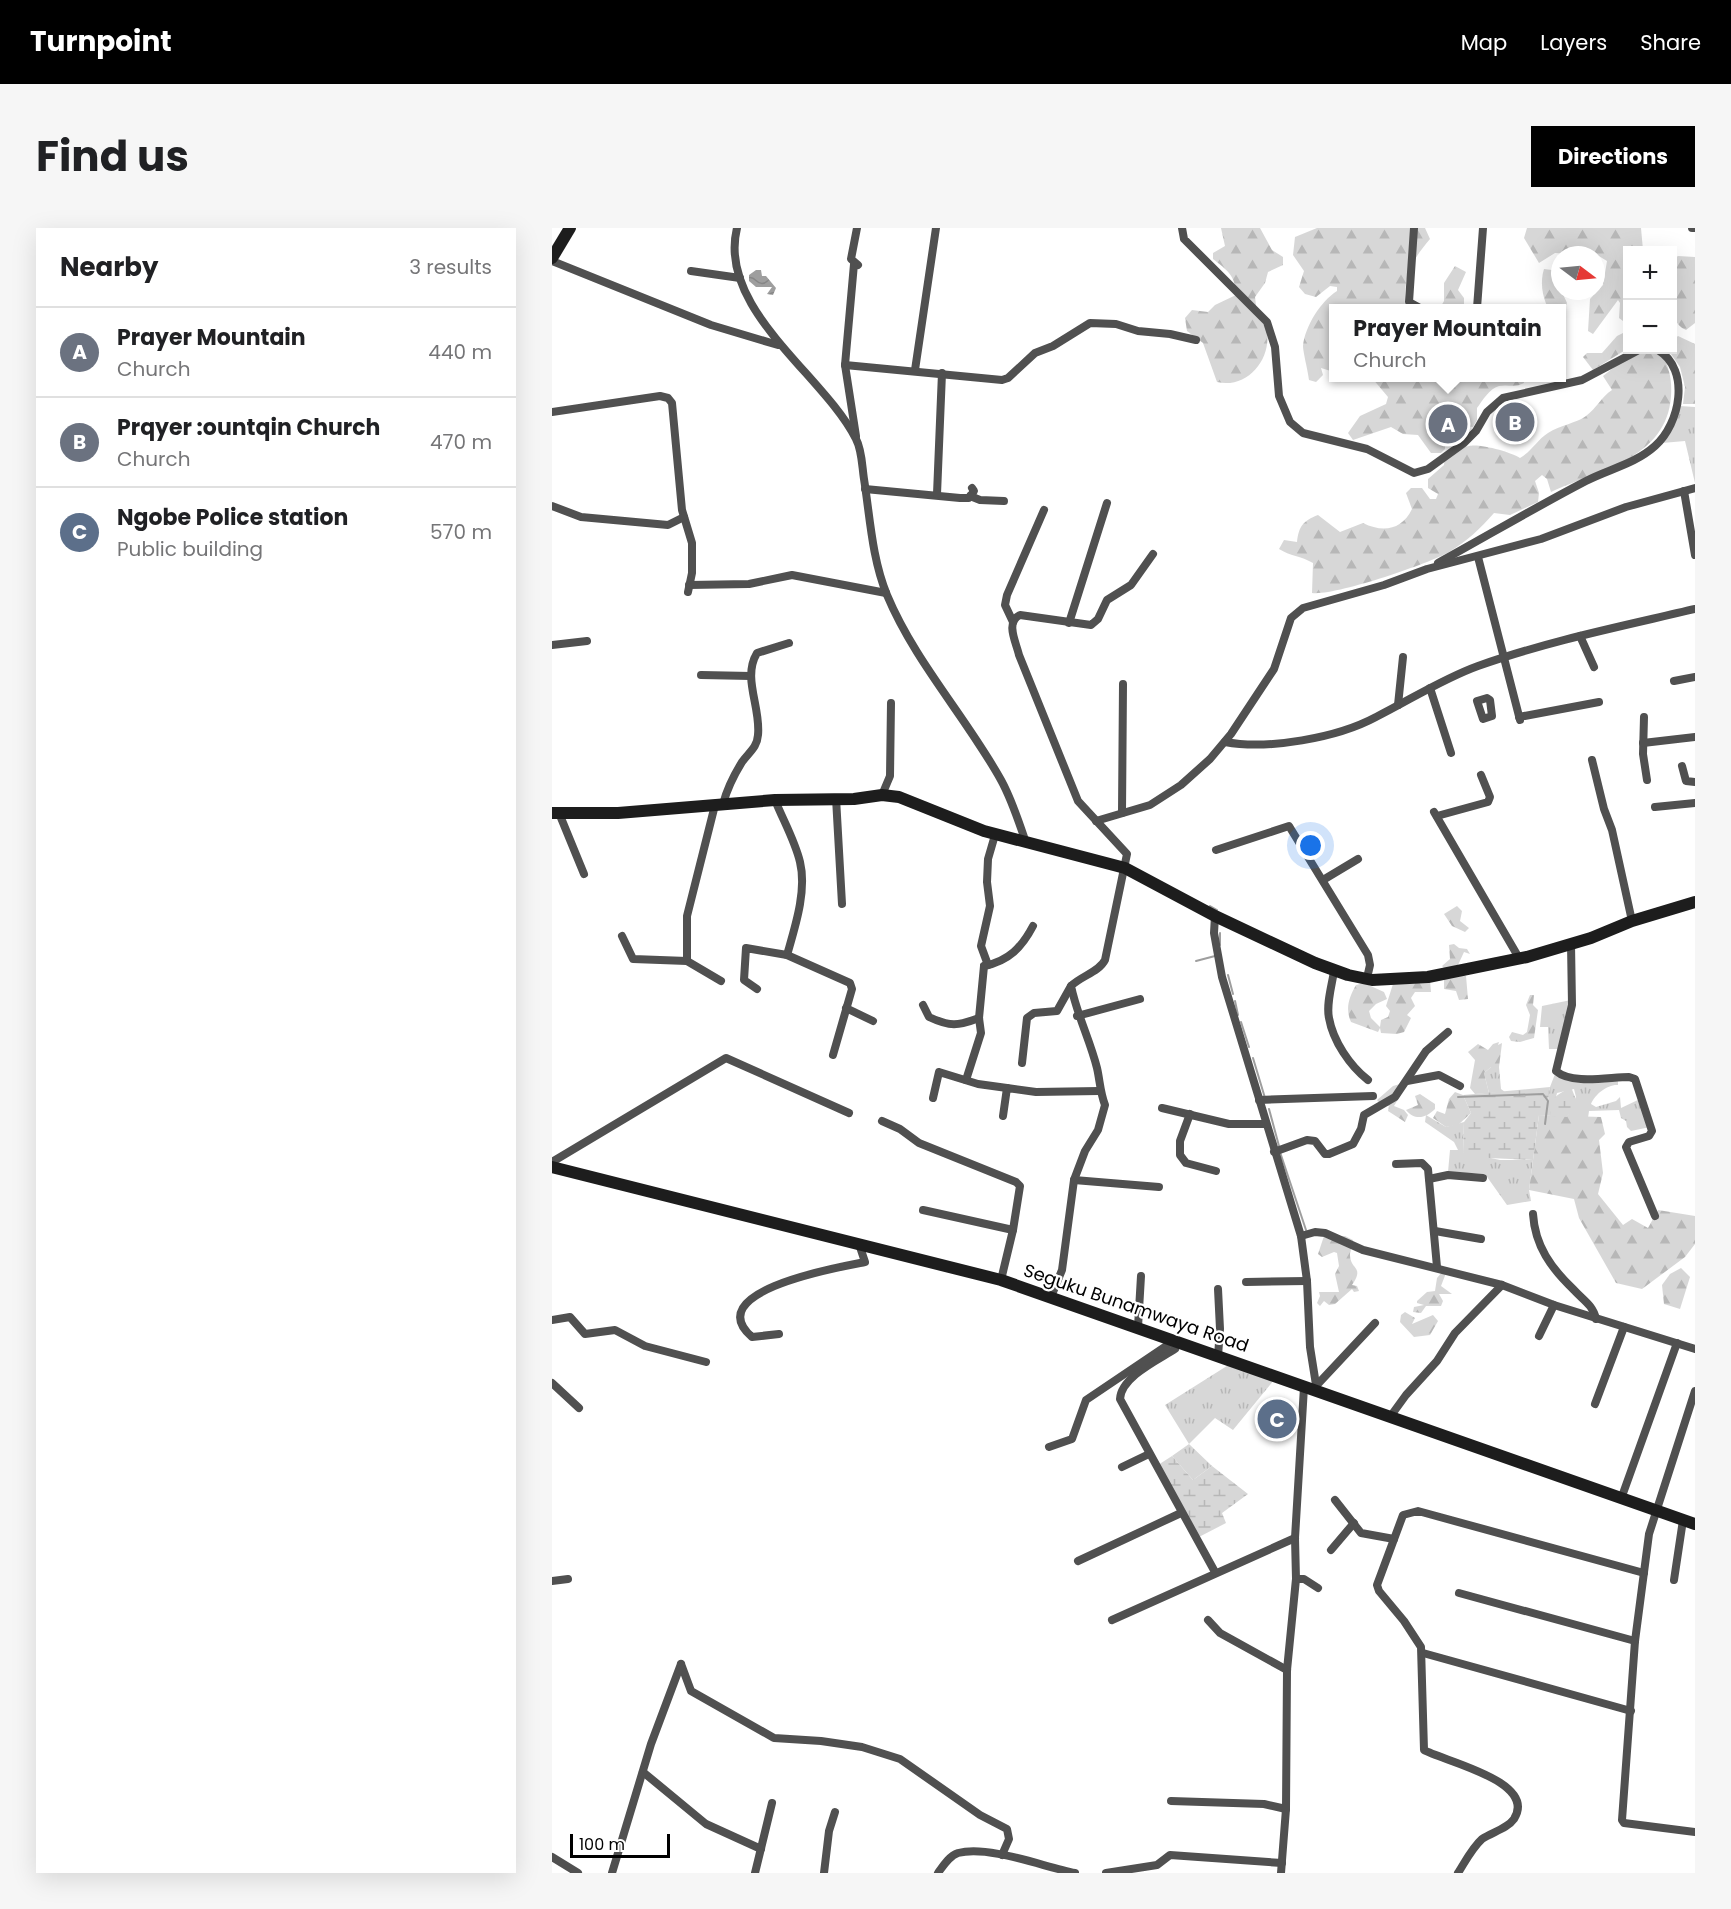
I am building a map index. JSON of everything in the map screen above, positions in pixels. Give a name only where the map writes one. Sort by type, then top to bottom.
[{"type":"main road","points":[[552,259],[570,228]]},
{"type":"main road","points":[[556,813],[618,813],[775,800],[882,795],[915,802],[995,835],[1125,868],[1215,916],[1334,971],[1367,978],[1428,977],[1519,958],[1571,944],[1632,921],[1695,902]]},
{"type":"main road","name":"Seguku Bunamwaya Road","points":[[552,1164],[1001,1280],[1138,1327],[1175,1345],[1218,1356],[1312,1388],[1689,1522]]},
{"type":"street","points":[[736,228],[734,249],[740,278],[778,345],[828,399],[857,440]]},
{"type":"street","points":[[857,228],[851,259],[856,265],[845,365],[873,539],[886,593],[914,648],[1002,781],[1027,844]]},
{"type":"street","points":[[915,370],[936,228]]},
{"type":"street","points":[[1182,228],[1184,239],[1267,322],[1275,347],[1279,396],[1290,422],[1302,433],[1376,452],[1408,472],[1419,473],[1428,469],[1464,442],[1476,431],[1486,412],[1503,398],[1582,380],[1631,354]]},
{"type":"street","points":[[1412,304],[1409,302],[1414,228]]},
{"type":"street","points":[[1477,304],[1483,228]]},
{"type":"street","points":[[552,259],[711,325],[778,345]]},
{"type":"street","points":[[691,271],[740,278]]},
{"type":"street","points":[[845,365],[1002,380],[1008,378],[1035,353],[1053,346],[1090,322],[1116,324],[1138,331],[1170,334],[1196,340]]},
{"type":"street","points":[[1427,569],[1564,493],[1643,456],[1657,445],[1668,431],[1678,394],[1678,379],[1665,354]]},
{"type":"street","points":[[937,494],[942,373]]},
{"type":"street","points":[[552,412],[626,400],[660,396],[668,398],[674,409],[684,518],[692,543],[688,589],[749,585],[792,575],[886,593]]},
{"type":"street","points":[[1096,821],[1150,805],[1181,785],[1225,742],[1277,663],[1294,614],[1316,603],[1384,585],[1427,569],[1478,557],[1559,532],[1626,507],[1695,488]]},
{"type":"street","points":[[865,489],[937,494],[960,498],[971,492],[980,500],[1004,501]]},
{"type":"street","points":[[1684,491],[1695,555]]},
{"type":"street","points":[[1069,622],[1107,503]]},
{"type":"street","points":[[552,506],[581,517],[668,525],[684,518]]},
{"type":"street","points":[[1022,1063],[1027,1018],[1034,1013],[1057,1011],[1071,986],[1085,974],[1101,967],[1105,960],[1127,854],[1083,808],[1073,789],[1019,654],[1013,622],[1005,605],[1006,595],[1044,510]]},
{"type":"street","points":[[1013,622],[1020,615],[1086,626],[1095,622],[1107,600],[1131,585],[1153,554]]},
{"type":"street","points":[[1478,557],[1519,718],[1599,702]]},
{"type":"street","points":[[1225,742],[1266,744],[1317,737],[1356,726],[1478,666],[1580,636],[1695,609]]},
{"type":"street","points":[[1580,636],[1594,667]]},
{"type":"street","points":[[552,645],[587,640]]},
{"type":"street","points":[[687,962],[687,916],[719,805],[730,783],[757,742],[758,709],[751,676],[757,653],[789,643]]},
{"type":"street","points":[[1398,705],[1403,657]]},
{"type":"street","points":[[701,675],[751,676]]},
{"type":"street","points":[[1674,681],[1695,677]]},
{"type":"street","points":[[1122,813],[1123,684]]},
{"type":"street","points":[[1430,688],[1451,753]]},
{"type":"street","points":[[882,795],[890,776],[891,703]]},
{"type":"street","points":[[1644,717],[1643,743],[1647,780]]},
{"type":"street","points":[[1643,743],[1695,737]]},
{"type":"street","points":[[1592,760],[1604,810],[1612,830],[1632,921]]},
{"type":"street","points":[[1682,766],[1686,781],[1695,782]]},
{"type":"street","points":[[1481,775],[1490,797],[1488,802],[1435,814],[1519,958]]},
{"type":"street","points":[[836,798],[842,904]]},
{"type":"street","points":[[775,800],[797,852],[801,871],[798,905],[787,955]]},
{"type":"street","points":[[1655,807],[1695,803]]},
{"type":"street","points":[[556,813],[584,874]]},
{"type":"street","points":[[1216,850],[1289,826],[1368,955],[1370,965],[1367,978]]},
{"type":"street","points":[[966,1080],[979,1043],[984,966],[988,965],[981,946],[990,906],[987,882],[988,859],[995,835]]},
{"type":"street","points":[[1323,880],[1358,859]]},
{"type":"street","points":[[1215,916],[1214,933],[1222,978],[1301,1236],[1307,1281],[1312,1388],[1295,1538],[1296,1579],[1287,1670],[1286,1809],[1281,1873]]},
{"type":"street","points":[[984,966],[996,964],[1015,952],[1024,943],[1034,926]]},
{"type":"street","points":[[622,936],[633,959],[687,962],[721,981]]},
{"type":"street","points":[[1571,944],[1572,1005],[1556,1071],[1567,1077],[1629,1077],[1635,1079],[1652,1131],[1649,1136],[1629,1142],[1626,1147],[1655,1216]]},
{"type":"street","points":[[757,988],[744,980],[746,948],[787,955],[850,983],[852,989],[833,1055]]},
{"type":"street","points":[[1334,971],[1329,1019],[1346,1057],[1355,1070],[1368,1080]]},
{"type":"street","points":[[1051,1297],[1062,1270],[1074,1180],[1106,1105],[1099,1091],[1097,1069],[1077,1016],[1071,986]]},
{"type":"street","points":[[1077,1016],[1140,999]]},
{"type":"street","points":[[923,1005],[929,1017],[952,1025],[958,1026],[979,1017]]},
{"type":"street","points":[[846,1008],[873,1020]]},
{"type":"street","points":[[1274,1152],[1307,1140],[1315,1140],[1324,1154],[1353,1144],[1361,1129],[1364,1115],[1395,1097],[1426,1052],[1448,1032]]},
{"type":"street","points":[[552,1164],[726,1058],[849,1113]]},
{"type":"street","points":[[933,1098],[939,1072],[966,1080],[1036,1092],[1099,1091]]},
{"type":"street","points":[[1407,1081],[1439,1074],[1460,1086]]},
{"type":"street","points":[[1003,1116],[1007,1088]]},
{"type":"street","points":[[1259,1100],[1372,1096]]},
{"type":"street","points":[[1162,1108],[1228,1124],[1266,1124]]},
{"type":"street","points":[[1191,1114],[1180,1141],[1180,1155],[1186,1163],[1216,1171]]},
{"type":"street","points":[[882,1121],[900,1129],[919,1143],[1016,1182],[1020,1192],[1001,1280]]},
{"type":"street","points":[[1396,1164],[1425,1164],[1435,1231],[1437,1268]]},
{"type":"street","points":[[1429,1179],[1448,1175],[1483,1178]]},
{"type":"street","points":[[1074,1180],[1159,1187]]},
{"type":"street","points":[[923,1210],[1013,1230]]},
{"type":"street","points":[[1533,1214],[1538,1245],[1558,1275],[1589,1303],[1596,1319]]},
{"type":"street","points":[[1435,1231],[1481,1239]]},
{"type":"street","points":[[1301,1236],[1315,1232],[1325,1233],[1363,1250],[1502,1285],[1596,1319],[1695,1349]]},
{"type":"street","points":[[779,1334],[752,1337],[742,1329],[739,1317],[745,1303],[769,1288],[799,1277],[865,1262],[859,1244]]},
{"type":"street","points":[[1138,1327],[1141,1276]]},
{"type":"street","points":[[1246,1282],[1307,1281]]},
{"type":"street","points":[[1390,1417],[1406,1395],[1437,1361],[1455,1333],[1502,1285]]},
{"type":"street","points":[[1218,1289],[1220,1329],[1218,1356]]},
{"type":"street","points":[[1539,1336],[1554,1305]]},
{"type":"street","points":[[552,1320],[570,1317],[585,1334],[615,1330],[645,1346],[706,1362]]},
{"type":"street","points":[[1312,1388],[1376,1323]]},
{"type":"street","points":[[1595,1404],[1624,1327]]},
{"type":"street","points":[[1621,1499],[1677,1343]]},
{"type":"street","points":[[1049,1447],[1072,1439],[1086,1400],[1175,1345]]},
{"type":"street","points":[[1175,1345],[1126,1382],[1120,1390],[1120,1399],[1215,1572]]},
{"type":"street","points":[[552,1383],[579,1408]]},
{"type":"street","points":[[1695,1391],[1658,1512],[1649,1534],[1635,1641],[1623,1821],[1695,1832]]},
{"type":"street","points":[[1122,1467],[1149,1454]]},
{"type":"street","points":[[1335,1500],[1365,1535],[1394,1539]]},
{"type":"street","points":[[1458,1873],[1480,1841],[1513,1820],[1517,1812],[1515,1802],[1502,1782],[1424,1750],[1423,1653],[1417,1639],[1379,1591],[1378,1580],[1403,1515],[1418,1511],[1644,1573]]},
{"type":"street","points":[[1078,1561],[1181,1513]]},
{"type":"street","points":[[1674,1580],[1689,1522]]},
{"type":"street","points":[[1331,1550],[1354,1523]]},
{"type":"street","points":[[1112,1620],[1295,1538]]},
{"type":"street","points":[[552,1581],[568,1579]]},
{"type":"street","points":[[1296,1579],[1304,1579],[1318,1588]]},
{"type":"street","points":[[1459,1593],[1635,1641]]},
{"type":"street","points":[[1208,1620],[1220,1634],[1287,1670]]},
{"type":"street","points":[[1423,1653],[1631,1711]]},
{"type":"street","points":[[612,1873],[643,1772],[681,1664],[691,1691],[774,1738],[862,1747],[913,1765],[980,1815],[1009,1831],[1009,1839],[1002,1855]]},
{"type":"street","points":[[643,1772],[706,1824],[761,1849]]},
{"type":"street","points":[[1171,1801],[1264,1804],[1286,1809]]},
{"type":"street","points":[[755,1873],[772,1803]]},
{"type":"street","points":[[824,1873],[829,1831],[835,1812]]},
{"type":"street","points":[[938,1873],[950,1858],[958,1854],[1002,1855],[1075,1873]]},
{"type":"street","points":[[1106,1873],[1157,1865],[1170,1855],[1282,1863]]},
{"type":"street","points":[[552,1857],[578,1873]]},
{"type":"green space","points":[[1221,228],[1260,228],[1272,250],[1283,257],[1283,265],[1268,272],[1265,283],[1255,297],[1258,316],[1267,332],[1265,353],[1261,362],[1247,377],[1228,383],[1217,382],[1203,343],[1187,331],[1185,318],[1192,310],[1208,312],[1215,305],[1236,295],[1232,278],[1213,259],[1213,253],[1225,246]]},
{"type":"green space","points":[[1317,228],[1425,228],[1430,239],[1409,271],[1405,304],[1329,304],[1329,370],[1321,368],[1323,375],[1316,382],[1309,380],[1303,349],[1304,338],[1315,315],[1325,301],[1337,291],[1337,287],[1330,286],[1316,297],[1305,294],[1299,287],[1304,271],[1293,255],[1295,237]]},
{"type":"green space","points":[[1527,228],[1641,228],[1643,246],[1623,246],[1623,321],[1619,318],[1620,303],[1618,300],[1593,334],[1588,331],[1590,300],[1605,300],[1607,261],[1605,260],[1605,246],[1551,246],[1551,256],[1539,263],[1524,238]]},
{"type":"green space","points":[[1677,257],[1695,257],[1695,323],[1686,330],[1677,322]]},
{"type":"green space","points":[[1455,266],[1466,272],[1458,290],[1464,298],[1464,304],[1442,304],[1444,283]]},
{"type":"green space","points":[[1544,269],[1551,270],[1551,300],[1566,300],[1566,305],[1546,304],[1542,283]]},
{"type":"green space","points":[[1623,333],[1623,351],[1593,370],[1583,357],[1587,353],[1602,353],[1617,336]]},
{"type":"green space","points":[[1677,337],[1695,344],[1695,404],[1683,404],[1685,387],[1680,367],[1671,354],[1677,354]]},
{"type":"green space","points":[[1640,354],[1663,356],[1670,376],[1671,396],[1667,417],[1657,434],[1644,448],[1609,469],[1551,492],[1547,479],[1542,475],[1535,481],[1539,493],[1538,502],[1510,515],[1494,513],[1461,544],[1438,557],[1340,590],[1312,593],[1313,563],[1279,549],[1284,540],[1297,542],[1303,525],[1318,515],[1340,532],[1363,523],[1385,529],[1397,525],[1408,516],[1412,509],[1406,493],[1411,488],[1422,488],[1430,499],[1436,499],[1438,494],[1428,488],[1428,479],[1444,465],[1445,453],[1473,445],[1503,451],[1520,458],[1548,433],[1590,413],[1612,390],[1603,376],[1618,364]]},
{"type":"green space","points":[[1375,382],[1524,383],[1499,386],[1492,390],[1477,408],[1477,420],[1473,427],[1458,426],[1449,434],[1440,435],[1445,444],[1445,449],[1441,453],[1431,453],[1418,435],[1403,434],[1391,427],[1353,440],[1348,433],[1360,416],[1386,404],[1388,397]]},
{"type":"green space","points":[[1680,406],[1695,407],[1695,483],[1685,441],[1662,443],[1670,434]]},
{"type":"green space","points":[[1457,906],[1462,911],[1460,921],[1469,928],[1465,932],[1452,926],[1444,914]]},
{"type":"green space","points":[[1454,944],[1459,948],[1467,949],[1470,954],[1464,952],[1458,965],[1445,969],[1442,966],[1450,959],[1449,945]]},
{"type":"green space","points":[[1462,973],[1466,976],[1468,999],[1459,1000],[1456,991],[1444,989],[1444,979]]},
{"type":"green space","points":[[1430,980],[1431,992],[1415,992],[1411,998],[1415,1006],[1407,1015],[1411,1018],[1404,1032],[1381,1033],[1380,1028],[1378,1032],[1351,1022],[1348,1012],[1349,1003],[1356,985],[1364,983],[1384,992],[1387,999],[1376,1004],[1369,1011],[1371,1018],[1380,1027],[1381,1020],[1388,1017],[1390,1011],[1386,1006],[1393,984]]},
{"type":"green space","points":[[1530,995],[1534,995],[1533,1005],[1538,1010],[1534,1038],[1520,1042],[1511,1041],[1509,1037],[1512,1032],[1523,1035],[1527,1032],[1530,1015],[1526,1005]]},
{"type":"green space","points":[[1571,1000],[1561,1049],[1549,1049],[1548,1027],[1540,1027],[1542,1006]]},
{"type":"green space","points":[[1499,1042],[1498,1045],[1502,1043],[1499,1067],[1491,1067],[1484,1073],[1489,1093],[1475,1094],[1470,1088],[1475,1060],[1468,1052],[1478,1044],[1488,1050],[1493,1044]]},
{"type":"green space","points":[[1491,1067],[1499,1067],[1501,1089],[1505,1092],[1489,1093],[1484,1073]]},
{"type":"green space","points":[[1555,1074],[1571,1081],[1618,1079],[1618,1085],[1602,1090],[1591,1104],[1596,1107],[1616,1101],[1620,1097],[1621,1108],[1640,1099],[1650,1127],[1631,1131],[1626,1121],[1621,1118],[1619,1110],[1589,1111],[1588,1118],[1567,1117],[1576,1097],[1574,1089],[1557,1093],[1551,1116],[1546,1115],[1550,1087]]},
{"type":"green space","points":[[1400,1084],[1400,1096],[1394,1106],[1404,1110],[1408,1115],[1405,1122],[1388,1111],[1389,1106],[1380,1104],[1377,1100],[1393,1086]]},
{"type":"green space","points":[[1550,1087],[1546,1115],[1539,1115],[1533,1160],[1469,1157],[1463,1152],[1464,1122],[1471,1113],[1463,1095]]},
{"type":"green space","points":[[1571,1087],[1577,1102],[1567,1117],[1551,1116],[1553,1101]]},
{"type":"green space","points":[[1455,1092],[1463,1095],[1471,1113],[1458,1125],[1446,1127],[1433,1118],[1437,1111],[1445,1114],[1449,1099]]},
{"type":"green space","points":[[1420,1094],[1435,1104],[1435,1109],[1424,1116],[1417,1117],[1406,1110],[1418,1105],[1415,1096]]},
{"type":"green space","points":[[1426,1115],[1446,1127],[1464,1122],[1463,1152],[1500,1160],[1533,1160],[1529,1190],[1531,1201],[1507,1205],[1485,1174],[1448,1172],[1450,1150],[1458,1150],[1454,1142],[1425,1122]]},
{"type":"green space","points":[[1539,1115],[1601,1117],[1605,1134],[1599,1140],[1603,1173],[1598,1194],[1623,1225],[1632,1219],[1648,1228],[1658,1210],[1695,1216],[1695,1244],[1685,1257],[1642,1289],[1616,1283],[1579,1218],[1574,1199],[1529,1190]]},
{"type":"green space","points":[[1324,1236],[1345,1236],[1353,1240],[1350,1255],[1357,1274],[1352,1285],[1357,1286],[1359,1291],[1354,1292],[1352,1289],[1335,1304],[1329,1305],[1324,1301],[1320,1306],[1317,1303],[1319,1292],[1339,1292],[1335,1274],[1339,1266],[1337,1253],[1322,1257],[1318,1254]]},
{"type":"green space","points":[[1681,1268],[1690,1277],[1680,1309],[1664,1304],[1662,1285],[1670,1274]]},
{"type":"green space","points":[[1442,1272],[1446,1273],[1441,1286],[1452,1294],[1439,1294],[1443,1301],[1441,1306],[1426,1306],[1421,1313],[1413,1312],[1414,1307],[1424,1305],[1417,1301],[1427,1292],[1435,1291],[1437,1278]]},
{"type":"green space","points":[[1405,1312],[1415,1318],[1412,1324],[1433,1315],[1438,1321],[1430,1335],[1414,1337],[1400,1322],[1401,1315]]},
{"type":"green space","points":[[1230,1364],[1274,1380],[1233,1430],[1215,1418],[1189,1444],[1165,1405]]},
{"type":"green space","points":[[1189,1444],[1212,1466],[1193,1480],[1172,1456]]},
{"type":"green space","points":[[1172,1456],[1193,1480],[1212,1466],[1248,1494],[1222,1513],[1226,1523],[1197,1538],[1158,1465]]},
{"type":"water","points":[[756,270],[761,270],[762,276],[766,276],[776,288],[773,295],[767,294],[772,287],[756,287],[749,281],[749,275]]},
{"type":"waterway","points":[[1210,906],[1217,910]]},
{"type":"waterway","points":[[1220,933],[1220,945]]},
{"type":"waterway","points":[[1196,961],[1215,956]]},
{"type":"waterway","points":[[1228,975],[1233,994]]},
{"type":"waterway","points":[[1235,1001],[1238,1015]]},
{"type":"waterway","points":[[1241,1022],[1249,1047]]},
{"type":"waterway","points":[[1253,1058],[1265,1098]]},
{"type":"waterway","points":[[1458,1097],[1543,1094],[1548,1101],[1545,1124]]},
{"type":"waterway","points":[[1269,1109],[1279,1146]]},
{"type":"waterway","points":[[1280,1152],[1306,1230]]},
{"type":"place","name":"Prqyer :ountqin Church","points":[[1515,422]]},
{"type":"place","name":"Prayer Mountain","points":[[1448,424]]},
{"type":"place","name":"Ngobe Police station","points":[[1277,1419]]}]
